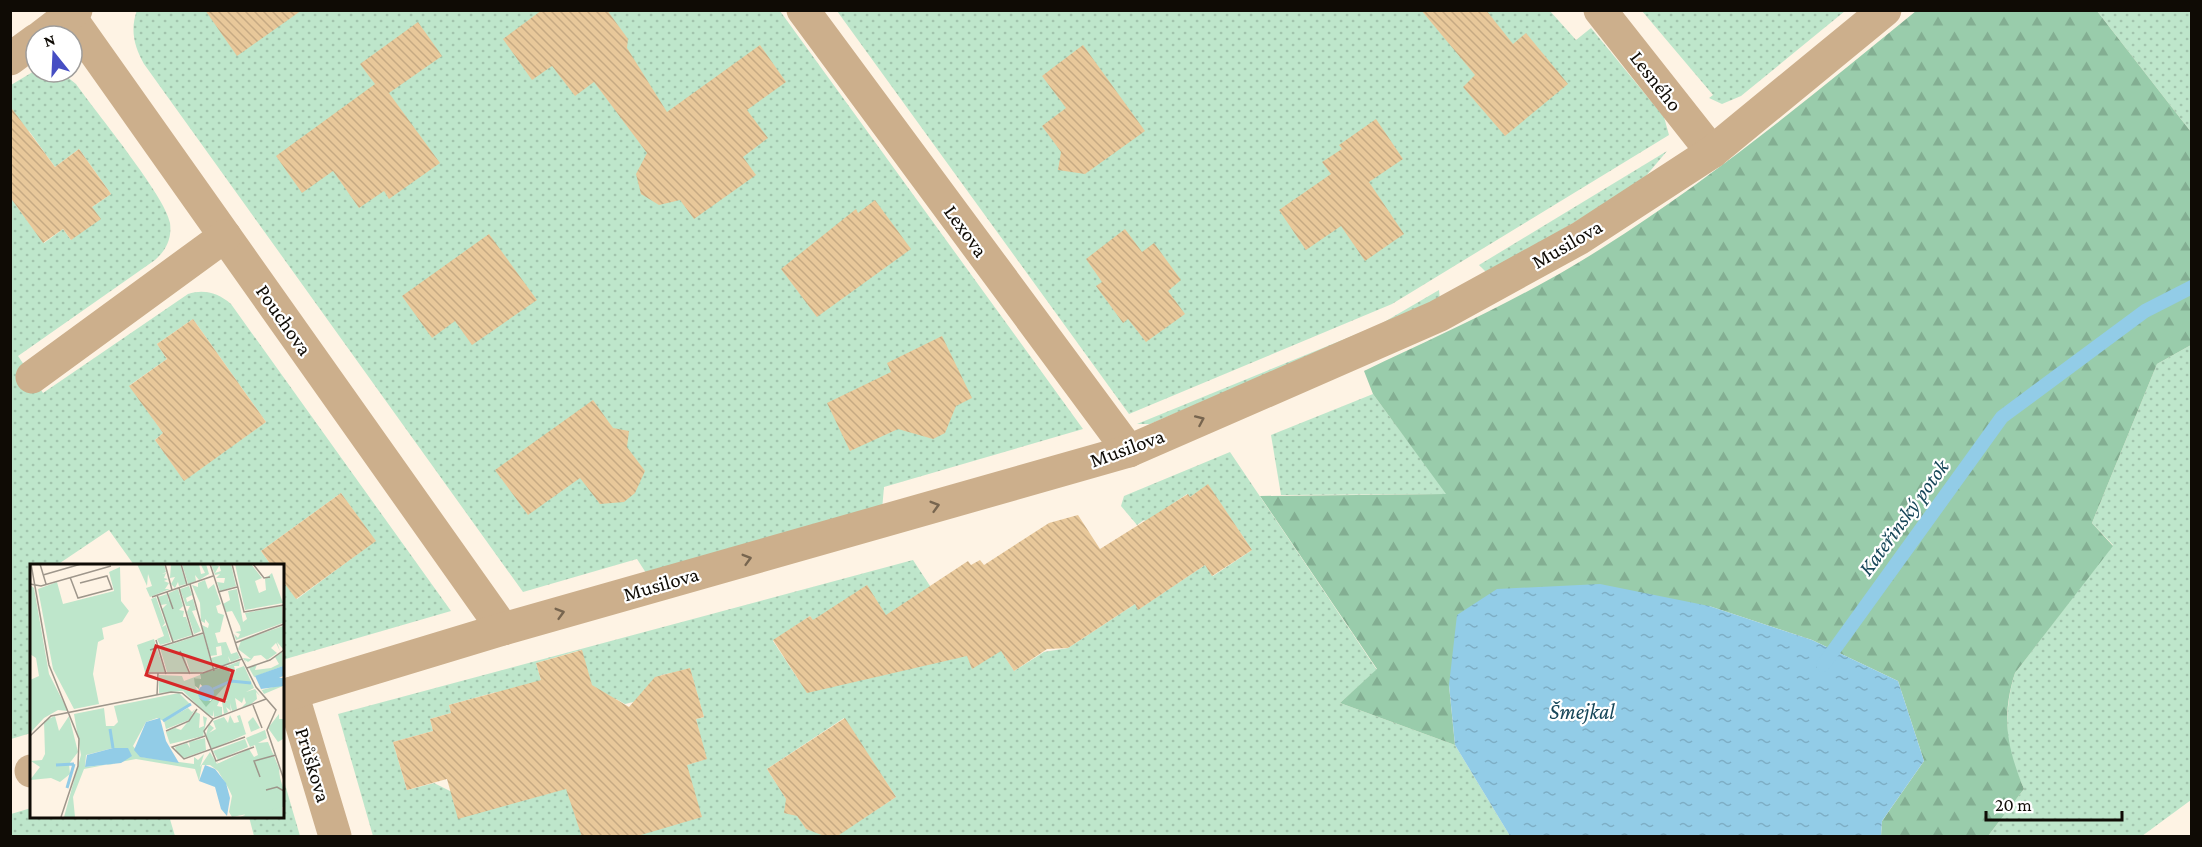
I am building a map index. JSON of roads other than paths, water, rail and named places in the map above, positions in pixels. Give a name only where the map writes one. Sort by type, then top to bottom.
[{"type":"street","name":"Lexova","points":[[803,10],[1129,451]]},
{"type":"street","name":"Lesného","points":[[1600,10],[1712,152]]},
{"type":"street","name":"Musilova","points":[[287,694],[503,629],[1129,451],[1438,316],[1580,238],[1712,152],[1885,10]]},
{"type":"street","points":[[56,24],[70,12]]},
{"type":"street","name":"Pouchova","points":[[70,12],[225,236],[503,629]]},
{"type":"street","points":[[10,59],[24,49]]},
{"type":"street","points":[[32,377],[225,236]]},
{"type":"street","name":"Průškova","points":[[287,694],[335,837]]},
{"type":"water","name":"Šmejkal","points":[[1600,584],[1709,606],[1812,640],[1898,681],[1924,761],[1882,821],[1881,836],[1510,836],[1455,745],[1449,685],[1457,615],[1497,589]]},
{"type":"waterway","name":"Kateřinský potok","points":[[1823,665],[2002,417],[2145,311],[2192,287]]}]
